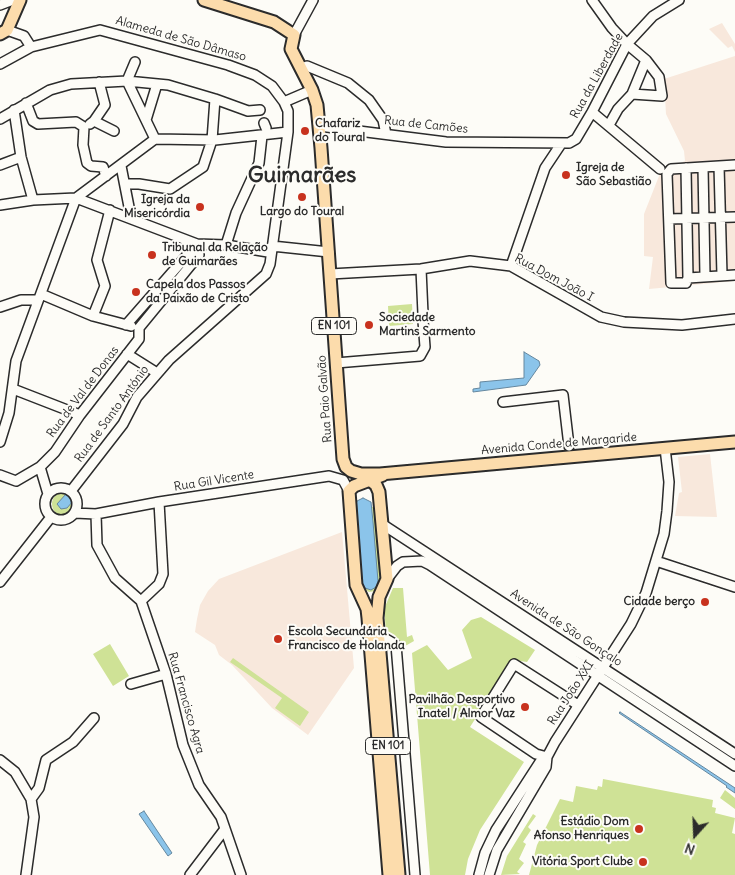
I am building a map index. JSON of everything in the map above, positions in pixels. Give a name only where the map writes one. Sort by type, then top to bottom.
[{"type":"main road","points":[[4,32],[20,0]]},
{"type":"main road","points":[[204,0],[274,22],[294,35]]},
{"type":"main road","name":"EN 101","points":[[294,35],[290,48],[302,68],[317,105],[328,252]]},
{"type":"main road","name":"Rua Paio Galvão","points":[[328,252],[343,459],[346,467],[351,471],[362,474]]},
{"type":"main road","name":"Avenida Conde de Margaride","points":[[362,474],[735,442]]},
{"type":"main road","name":"Avenida Conde de Margaride","points":[[349,491],[357,485],[372,481],[386,473]]},
{"type":"main road","name":"EN 101","points":[[362,474],[372,481],[379,492],[382,524],[387,579],[379,597],[377,618],[399,875]]},
{"type":"main road","name":"EN 101","points":[[349,491],[356,585],[368,618],[389,875]]},
{"type":"main road","points":[[361,595],[374,599],[379,597]]},
{"type":"street","points":[[0,4],[13,0]]},
{"type":"street","points":[[294,35],[313,0]]},
{"type":"street","points":[[592,0],[627,44],[646,60],[659,77],[662,96],[632,94]]},
{"type":"street","name":"Rua da Liberdade","points":[[561,144],[569,143],[576,139],[627,44],[653,16],[679,0]]},
{"type":"street","name":"Alameda de São Dâmaso","points":[[0,64],[32,47],[100,30],[228,65],[255,75],[272,86],[284,102]]},
{"type":"street","points":[[4,32],[24,36],[32,47]]},
{"type":"street","points":[[609,125],[618,109],[632,94],[646,60]]},
{"type":"street","points":[[135,62],[127,81],[155,139]]},
{"type":"street","points":[[302,68],[307,66],[348,84],[369,100],[383,120],[386,134]]},
{"type":"street","points":[[0,118],[50,90],[71,84],[127,81],[168,85],[216,99],[248,112],[263,123],[288,132]]},
{"type":"street","points":[[84,127],[94,121],[105,105],[99,82]]},
{"type":"street","points":[[146,120],[157,84]]},
{"type":"street","points":[[270,249],[288,132],[288,111],[284,102],[312,90]]},
{"type":"street","points":[[125,184],[139,184],[170,189],[203,166],[212,140],[216,99]]},
{"type":"street","points":[[26,103],[33,120],[38,124],[76,122],[84,127]]},
{"type":"street","points":[[14,110],[21,157],[33,200]]},
{"type":"street","points":[[592,112],[660,169]]},
{"type":"street","points":[[94,121],[114,131]]},
{"type":"street","points":[[0,442],[10,413],[16,361],[76,198],[155,139],[212,140],[263,123]]},
{"type":"street","points":[[226,245],[236,212],[259,163],[263,123]]},
{"type":"street","name":"Rua de Camões","points":[[319,126],[446,142],[561,144]]},
{"type":"street","points":[[84,127],[83,144],[87,163],[91,166],[103,168],[106,176]]},
{"type":"street","points":[[511,266],[545,168],[561,144]]},
{"type":"street","points":[[0,165],[21,157]]},
{"type":"street","points":[[686,168],[688,278],[686,284],[674,284],[671,282],[667,174],[671,169],[686,168],[735,165]]},
{"type":"street","points":[[121,166],[131,217]]},
{"type":"street","points":[[719,166],[722,275]]},
{"type":"street","points":[[703,167],[705,276]]},
{"type":"street","points":[[0,205],[33,200],[76,198],[131,217],[197,244],[328,252]]},
{"type":"street","points":[[93,316],[105,286],[97,260],[110,210]]},
{"type":"street","points":[[669,219],[735,217]]},
{"type":"street","points":[[126,325],[197,244]]},
{"type":"street","name":"Rua de Val de Donas","points":[[40,468],[139,339],[139,328],[199,255],[197,244]]},
{"type":"street","name":"Rua de Santo António","points":[[72,491],[123,424],[137,397],[163,367],[185,344],[266,274],[270,264],[270,249]]},
{"type":"street","name":"Rua Dom João I","points":[[330,274],[420,269],[470,261],[511,266],[600,317],[624,322],[682,326],[735,319]]},
{"type":"street","points":[[336,363],[420,356],[425,346],[420,269]]},
{"type":"street","points":[[688,278],[735,274]]},
{"type":"street","points":[[0,307],[41,294],[93,316],[139,328]]},
{"type":"street","points":[[127,354],[154,371]]},
{"type":"street","points":[[13,389],[80,415]]},
{"type":"street","points":[[503,402],[563,395],[569,446]]},
{"type":"street","name":"Rua João XXI","points":[[547,757],[578,705],[631,624],[646,593],[656,561],[667,511],[668,482],[665,448]]},
{"type":"street","points":[[0,475],[16,481],[40,468],[48,494],[45,507],[51,517],[66,520],[76,513],[78,501],[72,491],[60,488],[48,494]]},
{"type":"street","name":"Rua Gil Vicente","points":[[76,513],[96,514],[159,502],[329,476],[343,480],[349,491]]},
{"type":"street","points":[[141,601],[159,584],[163,574],[159,502]]},
{"type":"street","name":"Rua Francisco Agra","points":[[96,514],[97,546],[116,578],[141,601],[166,674],[183,745],[199,785],[221,817],[242,875]]},
{"type":"street","points":[[0,582],[51,517]]},
{"type":"street","name":"Avenida de São Gonçalo","points":[[382,524],[735,754]]},
{"type":"street","name":"Avenida de São Gonçalo","points":[[387,579],[397,566],[403,562],[422,561],[430,565],[735,766]]},
{"type":"street","points":[[656,561],[735,587]]},
{"type":"street","points":[[378,635],[396,645],[415,875]]},
{"type":"street","points":[[547,757],[536,754],[481,717],[514,664],[578,705]]},
{"type":"street","points":[[131,684],[166,674]]},
{"type":"street","points":[[31,800],[39,788],[46,760],[73,742],[94,718]]},
{"type":"street","points":[[479,875],[485,853],[496,830],[540,762],[547,757]]},
{"type":"street","points":[[489,875],[498,850],[546,767],[547,757]]},
{"type":"street","points":[[0,760],[15,772],[31,800],[34,817],[26,875]]},
{"type":"street","points":[[190,875],[225,830]]},
{"type":"shaded area","points":[[722,23],[735,44],[735,52],[732,46],[728,48],[709,29]]},
{"type":"shaded area","points":[[735,56],[735,281],[649,289],[653,257],[644,256],[644,214],[661,171],[685,161],[684,151],[666,114],[664,79]]},
{"type":"shaded area","points":[[710,454],[717,517],[675,516],[679,493],[682,492],[678,457]]},
{"type":"shaded area","name":"Escola Secundária Francisco de Holanda","points":[[342,532],[354,668],[308,735],[272,708],[232,665],[219,655],[215,645],[195,632],[197,619],[200,605],[208,591],[219,579]]},
{"type":"green space","points":[[412,304],[413,324],[389,326],[388,306]]},
{"type":"green space","points":[[64,492],[73,495],[76,504],[73,513],[64,516],[55,513],[52,504],[55,495]]},
{"type":"green space","points":[[372,507],[375,507],[381,581],[376,591],[369,592],[360,586],[355,509],[360,544],[374,543]]},
{"type":"green space","points":[[393,588],[403,588],[407,637],[412,635],[414,641],[404,646],[395,635],[386,630],[384,609]]},
{"type":"green space","points":[[481,617],[535,650],[527,662],[513,660],[470,727],[524,762],[480,830],[468,859],[465,875],[430,875],[412,653],[427,645],[448,670],[472,658],[462,630],[471,620]]},
{"type":"green space","points":[[110,644],[129,676],[113,686],[93,654]]},
{"type":"green space","points":[[233,658],[309,712],[300,726],[275,708],[282,698],[230,662]]},
{"type":"green space","name":"Estádio Dom Afonso Henriques","points":[[603,779],[713,800],[712,807],[716,808],[715,813],[735,818],[732,833],[735,834],[735,875],[529,875],[537,845],[560,799],[573,802],[576,786],[597,790],[598,786],[602,787]]},
{"type":"green space","points":[[725,790],[735,798],[735,809],[720,798]]},
{"type":"green space","points":[[533,814],[536,816],[528,827],[531,830],[523,842],[526,844],[519,859],[524,863],[517,872],[520,874],[501,875],[507,856]]},
{"type":"water","points":[[524,352],[539,361],[540,365],[526,385],[473,392],[473,389],[480,388],[480,382],[524,378]]},
{"type":"water","points":[[66,494],[70,495],[73,501],[67,508],[61,509],[57,504]]},
{"type":"water","points":[[363,498],[371,502],[373,522],[378,581],[376,587],[371,590],[365,588],[362,582],[358,544],[355,507],[357,501]]},
{"type":"water","points":[[619,713],[735,788],[735,793]]},
{"type":"water","points":[[144,811],[172,853],[168,856],[139,814]]},
{"type":"place","name":"Chafariz do Toural","points":[[305,131]]},
{"type":"place","name":"Igreja de São Sebastião","points":[[566,175]]},
{"type":"place","name":"Largo do Toural","points":[[302,197]]},
{"type":"place","name":"Igreja da Misericórdia","points":[[200,207]]},
{"type":"place","name":"Tribunal da Relação de Guimarães","points":[[152,255]]},
{"type":"place","name":"Capela dos Passos da Paixão de Cristo","points":[[136,292]]},
{"type":"place","name":"Sociedade Martins Sarmento","points":[[369,325]]},
{"type":"place","name":"Cidade berço","points":[[705,602]]},
{"type":"place","name":"Escola Secundária Francisco de Holanda","points":[[278,639]]},
{"type":"place","name":"Pavilhão Desportivo Inatel / Almor Vaz","points":[[525,707]]},
{"type":"place","name":"Estádio Dom Afonso Henriques","points":[[639,829]]},
{"type":"place","name":"Vitória Sport Clube","points":[[643,862]]},
{"type":"district","name":"Guimarães","points":[[302,176]]}]
